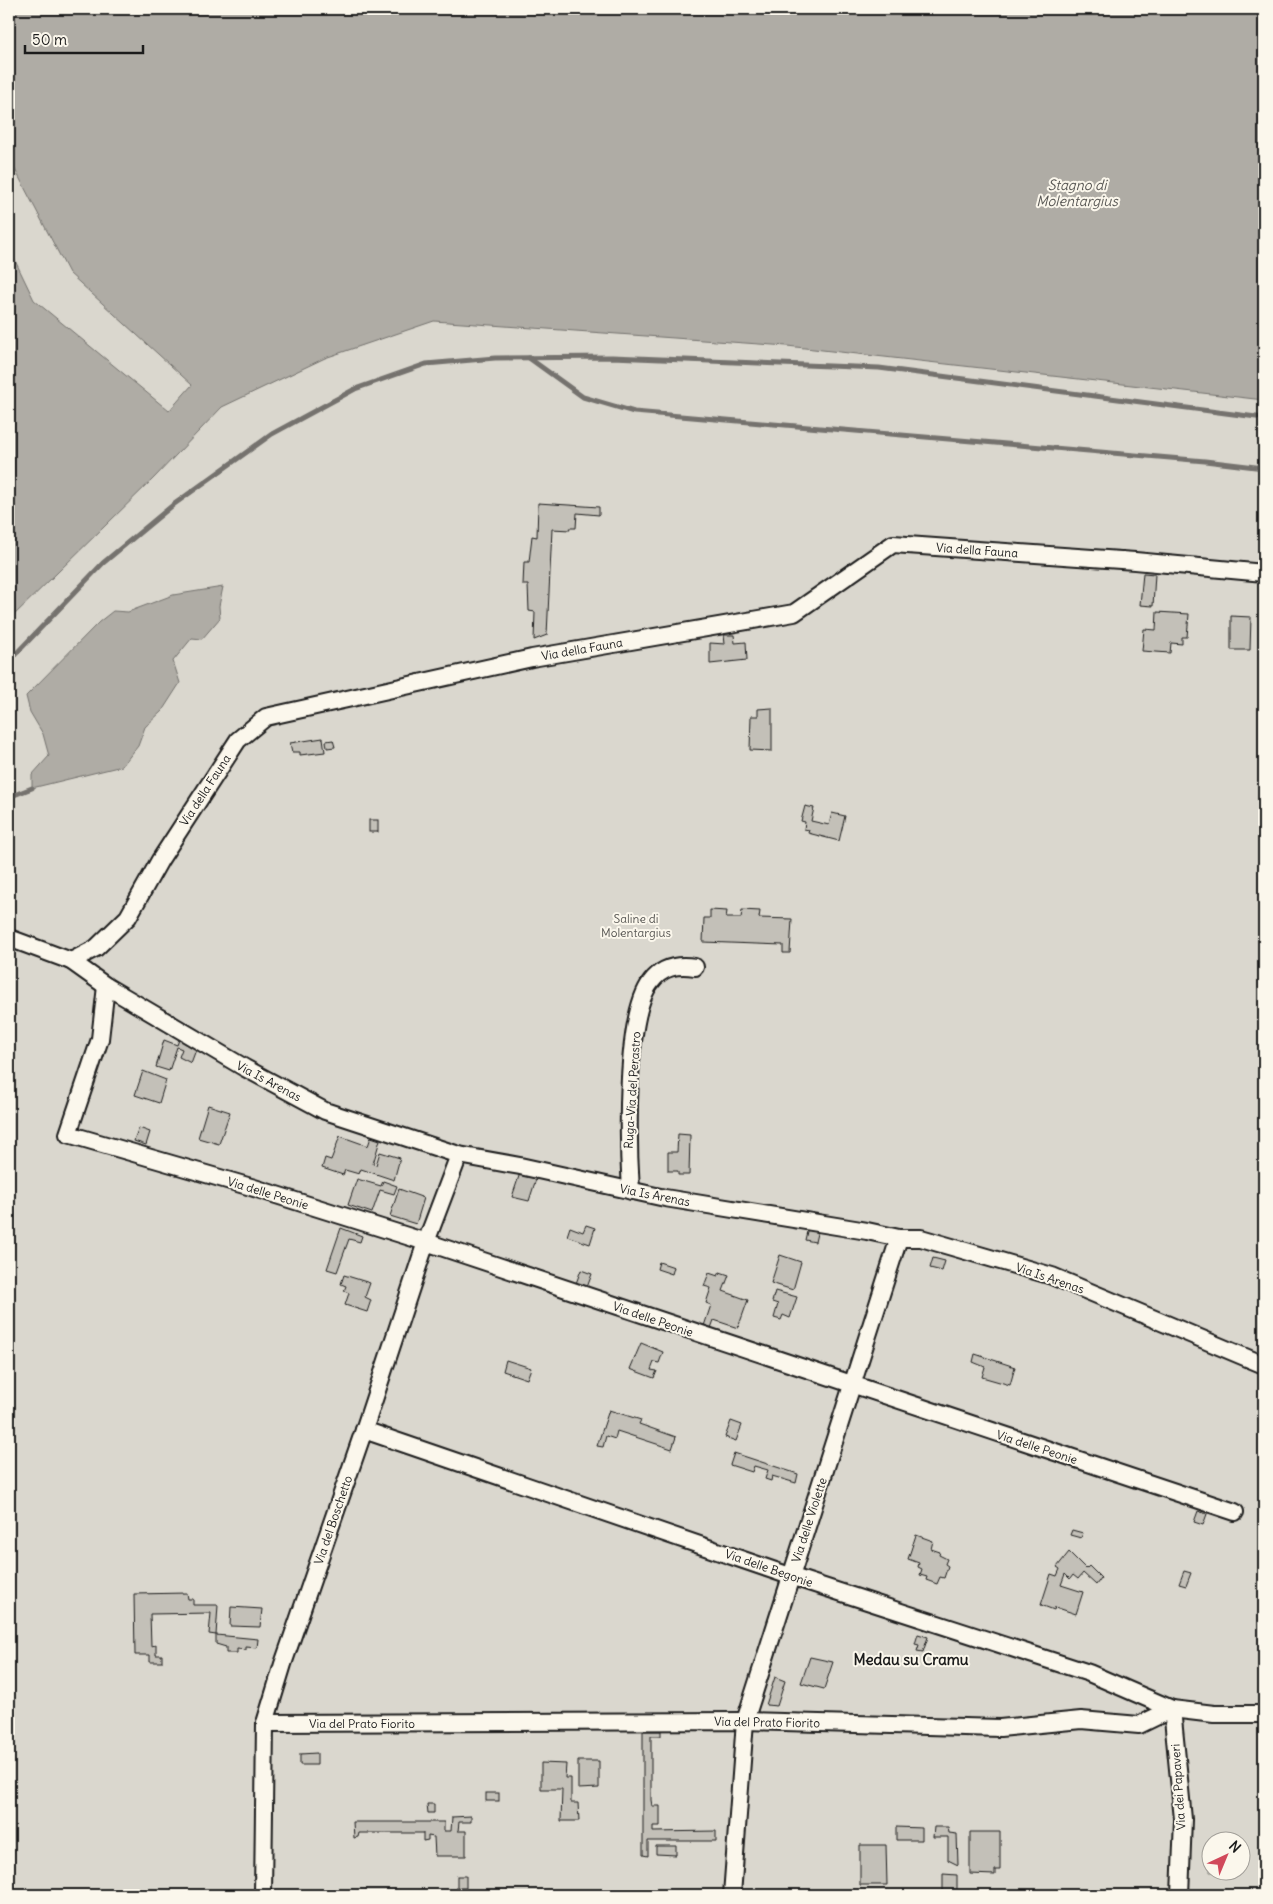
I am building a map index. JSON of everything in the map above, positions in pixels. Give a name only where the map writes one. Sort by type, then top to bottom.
[{"type":"street","name":"Via della Fauna","points":[[71,962],[96,948],[128,917],[160,860],[238,740],[266,717],[532,658],[794,613],[893,544],[1135,561],[1264,573]]},
{"type":"street","points":[[9,938],[71,962]]},
{"type":"street","name":"Via Is Arenas","points":[[71,962],[106,986],[245,1068],[325,1111],[459,1156],[520,1166],[665,1198],[867,1231],[899,1238],[921,1238],[1052,1276],[1264,1365]]},
{"type":"street","name":"Ruga-Via del Perastro","points":[[631,1191],[628,1145],[630,1081],[635,1031],[641,1004],[650,983],[664,969],[682,965],[695,967]]},
{"type":"street","name":"Via delle Peonie","points":[[106,986],[100,1039],[68,1134],[251,1187],[426,1242],[852,1386],[1235,1512]]},
{"type":"street","name":"Via del Boschetto","points":[[263,1895],[265,1724],[282,1664],[364,1430],[426,1242],[459,1156]]},
{"type":"street","name":"Via delle Violette","points":[[732,1895],[746,1721],[790,1576],[899,1238]]},
{"type":"street","name":"Via delle Begonie","points":[[364,1430],[790,1576],[1089,1673],[1172,1709]]},
{"type":"street","points":[[1172,1709],[1214,1714],[1264,1714]]},
{"type":"street","name":"Via del Prato Fiorito","points":[[265,1724],[746,1721],[1000,1728],[1082,1720],[1139,1725],[1172,1709]]},
{"type":"street","name":"Via dei Papaveri","points":[[1172,1709],[1182,1819],[1180,1895]]},
{"type":"green space","name":"Saline di Molentargius","points":[[9,9],[1264,9],[1264,1895],[9,1895]]},
{"type":"water","name":"Stagno di Molentargius","points":[[9,9],[1264,9],[1264,400],[787,346],[434,321],[325,358],[222,407],[154,478],[9,620],[9,248],[34,300],[169,411],[192,385],[69,273],[9,158]]},
{"type":"water","points":[[223,587],[219,606],[220,618],[202,639],[192,638],[173,661],[180,683],[162,711],[145,727],[138,746],[122,766],[32,788],[32,775],[49,756],[43,734],[30,712],[26,696],[99,622],[113,611],[128,612],[173,595]]},
{"type":"building","points":[[538,503],[599,507],[599,515],[577,513],[576,528],[569,528],[570,530],[552,529],[547,635],[534,640],[535,612],[529,611],[528,585],[523,585],[524,562],[529,562],[532,536],[537,537]]},
{"type":"building","points":[[1143,573],[1155,574],[1153,606],[1140,605]]},
{"type":"building","points":[[1157,612],[1189,614],[1187,637],[1182,637],[1182,644],[1171,643],[1170,653],[1142,651],[1144,629],[1156,630]]},
{"type":"building","points":[[1231,616],[1251,617],[1250,650],[1231,650]]},
{"type":"building","points":[[724,635],[734,635],[735,643],[746,642],[747,660],[710,664],[710,643],[725,644]]},
{"type":"building","points":[[772,708],[772,751],[750,750],[751,716],[758,716],[758,709]]},
{"type":"building","points":[[323,738],[325,752],[300,755],[300,752],[292,752],[290,743]]},
{"type":"building","points":[[333,740],[335,747],[327,748],[326,741]]},
{"type":"building","points":[[805,806],[814,808],[811,821],[829,825],[832,813],[845,816],[839,841],[808,833],[809,830],[804,829],[805,822],[801,821]]},
{"type":"building","points":[[369,820],[378,820],[378,832],[369,832]]},
{"type":"building","points":[[710,910],[727,911],[726,918],[741,918],[742,910],[760,911],[759,918],[792,919],[790,953],[783,953],[783,945],[703,942],[704,918],[710,918]]},
{"type":"building","points":[[180,1037],[197,1047],[191,1063],[179,1057],[182,1049],[177,1047],[169,1071],[156,1067],[164,1040],[177,1045]]},
{"type":"building","points":[[143,1071],[166,1080],[159,1103],[135,1095]]},
{"type":"building","points":[[208,1105],[230,1112],[219,1144],[198,1138]]},
{"type":"building","points":[[139,1128],[150,1132],[146,1145],[134,1141]]},
{"type":"building","points":[[678,1134],[690,1135],[689,1175],[678,1175],[678,1171],[668,1171],[668,1152],[677,1152]]},
{"type":"building","points":[[340,1136],[368,1146],[371,1137],[380,1140],[373,1164],[376,1165],[380,1152],[400,1158],[394,1180],[361,1169],[359,1174],[345,1170],[343,1175],[322,1168],[325,1158],[331,1160]]},
{"type":"building","points":[[520,1173],[537,1176],[529,1201],[512,1197]]},
{"type":"building","points":[[357,1179],[381,1186],[383,1181],[397,1186],[394,1194],[380,1190],[372,1213],[348,1205]]},
{"type":"building","points":[[399,1189],[424,1198],[416,1224],[390,1216]]},
{"type":"building","points":[[586,1225],[595,1228],[590,1244],[567,1236],[570,1227],[583,1232]]},
{"type":"building","points":[[808,1227],[818,1229],[815,1242],[805,1240]]},
{"type":"building","points":[[341,1228],[362,1236],[360,1242],[349,1239],[337,1272],[327,1269]]},
{"type":"building","points":[[780,1255],[801,1262],[793,1290],[771,1283]]},
{"type":"building","points":[[933,1258],[945,1261],[942,1271],[930,1268]]},
{"type":"building","points":[[659,1262],[674,1267],[672,1274],[657,1269]]},
{"type":"building","points":[[581,1270],[592,1274],[586,1290],[575,1286]]},
{"type":"building","points":[[720,1272],[729,1275],[723,1291],[748,1300],[738,1328],[714,1320],[710,1331],[703,1329],[711,1305],[706,1303],[711,1288],[704,1286],[709,1273],[718,1276]]},
{"type":"building","points":[[344,1275],[370,1283],[365,1297],[371,1300],[367,1312],[345,1305],[349,1293],[344,1291],[346,1286],[341,1284]]},
{"type":"building","points":[[775,1291],[797,1297],[790,1318],[783,1315],[781,1320],[774,1318],[778,1304],[772,1302]]},
{"type":"building","points":[[641,1343],[663,1352],[659,1363],[654,1362],[651,1370],[657,1371],[654,1378],[630,1369]]},
{"type":"building","points":[[975,1354],[1015,1367],[1010,1385],[982,1377],[985,1367],[973,1362]]},
{"type":"building","points":[[506,1360],[531,1368],[527,1379],[503,1371]]},
{"type":"building","points":[[609,1410],[641,1420],[639,1424],[676,1437],[672,1449],[617,1431],[615,1439],[606,1436],[603,1447],[597,1446]]},
{"type":"building","points":[[731,1421],[742,1425],[736,1441],[725,1437]]},
{"type":"building","points":[[734,1453],[798,1474],[796,1483],[772,1476],[771,1481],[765,1479],[768,1470],[754,1466],[752,1472],[730,1465]]},
{"type":"building","points":[[1198,1511],[1207,1514],[1203,1525],[1194,1522]]},
{"type":"building","points":[[1072,1530],[1083,1533],[1081,1538],[1070,1535]]},
{"type":"building","points":[[916,1535],[933,1541],[931,1549],[940,1552],[939,1555],[947,1559],[945,1564],[948,1566],[944,1578],[940,1577],[937,1584],[926,1580],[927,1577],[920,1575],[922,1569],[918,1567],[919,1563],[908,1559]]},
{"type":"building","points":[[1069,1552],[1086,1569],[1089,1566],[1101,1578],[1096,1585],[1083,1573],[1078,1579],[1073,1575],[1070,1579],[1065,1574],[1061,1585],[1083,1592],[1076,1614],[1055,1607],[1054,1610],[1041,1605],[1051,1574],[1057,1576],[1060,1569],[1057,1567]]},
{"type":"building","points":[[1184,1571],[1191,1573],[1186,1586],[1179,1584]]},
{"type":"building","points":[[187,1593],[188,1599],[193,1599],[193,1605],[218,1605],[216,1635],[209,1634],[211,1613],[150,1614],[151,1646],[156,1645],[156,1655],[162,1655],[162,1662],[150,1662],[150,1655],[135,1655],[134,1594]]},
{"type":"building","points":[[231,1607],[262,1609],[260,1627],[230,1626]]},
{"type":"building","points":[[918,1634],[928,1637],[923,1652],[917,1651],[919,1645],[915,1644]]},
{"type":"building","points":[[216,1635],[258,1639],[257,1648],[246,1647],[246,1650],[237,1649],[237,1653],[226,1653],[226,1647],[216,1644]]},
{"type":"building","points":[[810,1657],[833,1662],[824,1689],[801,1683]]},
{"type":"building","points":[[775,1677],[785,1681],[777,1706],[766,1705]]},
{"type":"building","points":[[643,1731],[661,1731],[661,1736],[651,1736],[651,1800],[652,1806],[660,1806],[660,1826],[653,1826],[653,1832],[716,1831],[716,1841],[648,1841],[648,1856],[643,1855]]},
{"type":"building","points":[[317,1753],[317,1765],[300,1765],[300,1754]]},
{"type":"building","points":[[578,1761],[599,1761],[599,1788],[578,1789]]},
{"type":"building","points":[[541,1763],[566,1764],[565,1778],[571,1778],[571,1803],[578,1803],[579,1821],[561,1821],[562,1789],[541,1789]]},
{"type":"building","points":[[486,1793],[499,1793],[499,1801],[486,1801]]},
{"type":"building","points":[[427,1804],[434,1804],[434,1813],[428,1813]]},
{"type":"building","points":[[471,1816],[471,1822],[459,1822],[458,1831],[466,1831],[466,1856],[435,1856],[434,1837],[428,1836],[428,1840],[423,1841],[423,1833],[359,1833],[358,1837],[354,1838],[353,1822],[444,1822],[444,1831],[451,1831],[452,1817]]},
{"type":"building","points":[[896,1827],[922,1828],[922,1840],[896,1840]]},
{"type":"building","points":[[934,1827],[948,1827],[949,1833],[957,1834],[958,1865],[948,1860],[948,1837],[933,1837]]},
{"type":"building","points":[[970,1832],[1000,1832],[1000,1870],[995,1870],[995,1875],[970,1874]]},
{"type":"building","points":[[860,1845],[886,1845],[887,1885],[860,1885]]},
{"type":"building","points":[[656,1846],[676,1846],[676,1855],[656,1854]]},
{"type":"building","points":[[943,1874],[957,1875],[957,1895],[943,1895]]},
{"type":"building","points":[[457,1876],[466,1876],[466,1888],[457,1888]]},
{"type":"waterway","points":[[9,661],[103,563],[173,505],[272,434],[355,389],[426,364],[495,358],[612,357],[879,368],[1264,418]]},
{"type":"waterway","points":[[529,358],[583,397],[634,412],[1205,461],[1264,468]]},
{"type":"waterway","points":[[9,797],[32,788]]},
{"type":"district","name":"Medau su Cramu","points":[[911,1659]]}]
